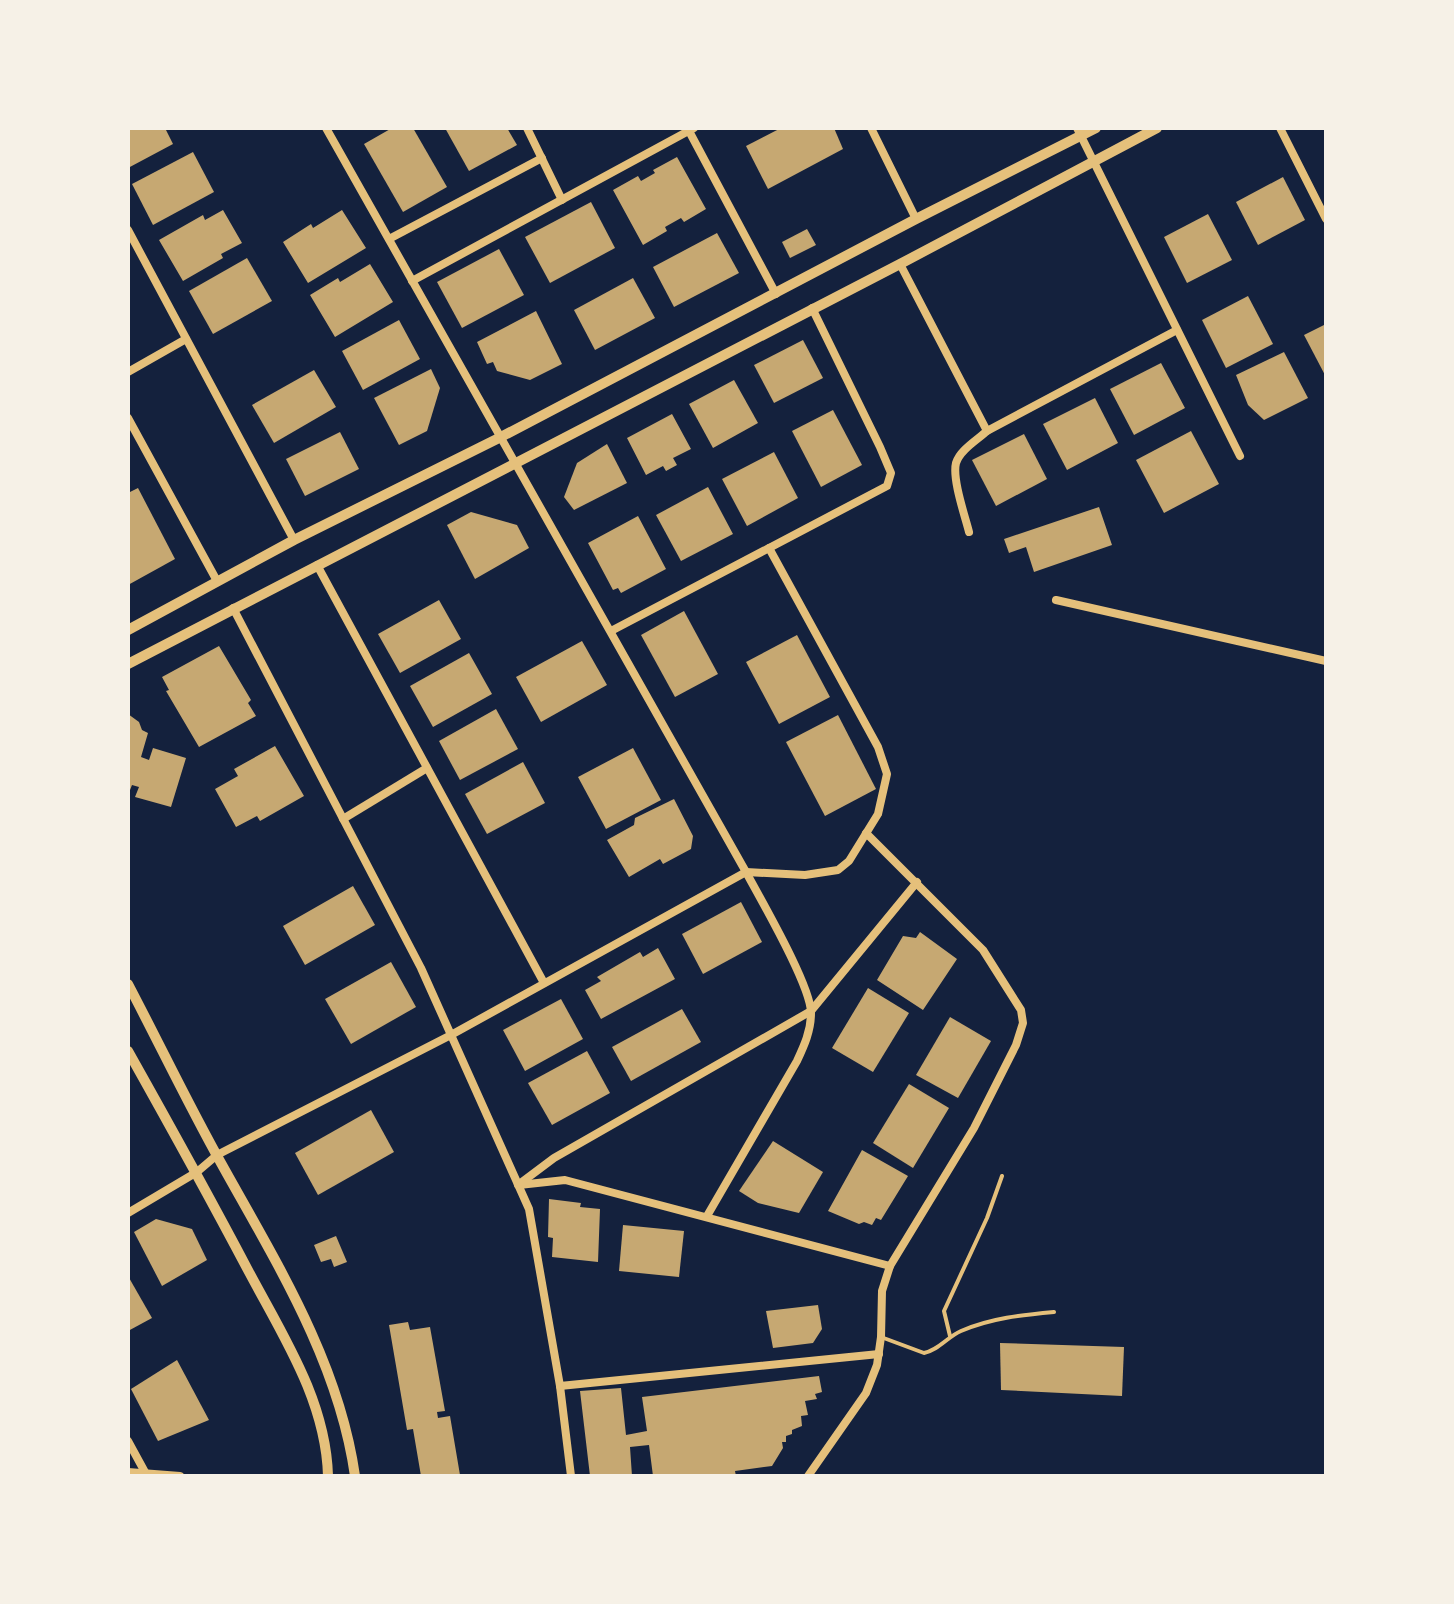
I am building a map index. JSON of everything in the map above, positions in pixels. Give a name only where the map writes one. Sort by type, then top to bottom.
[{"type":"street","points":[[326,128],[746,872],[803,985],[811,1011],[808,1036],[797,1061],[707,1216]]},
{"type":"street","points":[[527,128],[562,200]]},
{"type":"street","points":[[871,128],[916,219]]},
{"type":"street","points":[[128,630],[294,540],[776,294],[1079,132],[1096,128]]},
{"type":"street","points":[[128,664],[1157,128]]},
{"type":"street","points":[[1280,128],[1326,219]]},
{"type":"street","points":[[412,281],[692,129],[776,294]]},
{"type":"street","points":[[1079,132],[1240,456]]},
{"type":"street","points":[[389,239],[542,158]]},
{"type":"street","points":[[128,230],[294,540]]},
{"type":"street","points":[[900,264],[987,431]]},
{"type":"street","points":[[611,631],[887,486],[891,473],[812,308]]},
{"type":"street","points":[[969,532],[956,464],[964,451],[987,431],[1177,330]]},
{"type":"street","points":[[128,372],[186,339]]},
{"type":"street","points":[[128,418],[217,581]]},
{"type":"street","points":[[128,1213],[197,1172],[217,1155],[451,1035],[746,872],[805,875],[838,870],[849,861],[878,814],[887,774],[878,747],[769,548]]},
{"type":"street","points":[[317,565],[544,983]]},
{"type":"street","points":[[1056,600],[1326,661]]},
{"type":"street","points":[[233,608],[421,968],[529,1209],[560,1386],[571,1476]]},
{"type":"street","points":[[343,819],[427,768]]},
{"type":"street","points":[[808,1476],[866,1393],[877,1365],[882,1291],[890,1266],[974,1128],[1016,1045],[1023,1023],[1021,1010],[983,950],[866,833]]},
{"type":"street","points":[[518,1185],[554,1158],[811,1011],[917,882]]},
{"type":"street","points":[[128,984],[298,1303],[331,1382],[349,1437],[355,1476]]},
{"type":"street","points":[[128,1051],[197,1172],[304,1376],[321,1425],[328,1476]]},
{"type":"street","points":[[518,1185],[565,1180],[890,1266]]},
{"type":"street","points":[[560,1386],[879,1354]]},
{"type":"street","points":[[128,1441],[146,1474]]},
{"type":"street","points":[[128,1472],[180,1476]]},
{"type":"lane","points":[[950,1336],[944,1311],[980,1236],[1002,1176]]},
{"type":"lane","points":[[881,1337],[924,1353],[938,1348],[950,1336],[1010,1316],[1054,1312]]},
{"type":"building","points":[[128,128],[165,128],[173,144],[128,168]]},
{"type":"building","points":[[392,128],[413,128],[447,187],[403,212],[364,144]]},
{"type":"building","points":[[445,128],[507,128],[517,145],[469,171]]},
{"type":"building","points":[[781,128],[834,128],[843,149],[768,189],[746,146]]},
{"type":"building","points":[[193,152],[214,192],[153,225],[132,184]]},
{"type":"building","points":[[677,157],[706,209],[684,222],[681,218],[665,227],[667,231],[643,245],[613,190],[638,176],[641,181],[655,173],[653,170]]},
{"type":"building","points":[[1283,177],[1305,220],[1258,245],[1236,202]]},
{"type":"building","points":[[591,202],[615,248],[550,283],[525,237]]},
{"type":"building","points":[[223,210],[242,243],[183,281],[159,240],[203,215],[205,220]]},
{"type":"building","points":[[342,210],[366,248],[308,283],[283,242],[311,224],[313,228]]},
{"type":"building","points":[[1208,214],[1232,260],[1187,283],[1164,237]]},
{"type":"building","points":[[807,229],[816,245],[790,258],[782,242]]},
{"type":"building","points":[[717,233],[739,273],[674,307],[653,267]]},
{"type":"building","points":[[499,249],[524,295],[462,328],[437,282]]},
{"type":"building","points":[[247,258],[272,301],[213,334],[189,291]]},
{"type":"building","points":[[370,264],[393,302],[335,337],[310,295]]},
{"type":"building","points":[[633,278],[655,318],[595,350],[574,310]]},
{"type":"building","points":[[1248,296],[1273,344],[1226,368],[1202,320]]},
{"type":"building","points":[[536,311],[562,364],[530,380],[497,371],[493,362],[487,364],[477,342]]},
{"type":"building","points":[[399,320],[420,359],[363,390],[342,351]]},
{"type":"building","points":[[1326,324],[1326,377],[1304,335]]},
{"type":"building","points":[[803,340],[823,378],[774,403],[754,365]]},
{"type":"building","points":[[1284,352],[1308,398],[1264,420],[1248,405],[1236,375]]},
{"type":"building","points":[[1161,363],[1185,408],[1134,435],[1110,389]]},
{"type":"building","points":[[431,369],[440,388],[427,431],[399,445],[374,398]]},
{"type":"building","points":[[314,370],[336,407],[274,443],[252,405]]},
{"type":"building","points":[[734,380],[758,423],[713,448],[689,404]]},
{"type":"building","points":[[1095,398],[1118,443],[1067,470],[1043,424]]},
{"type":"building","points":[[833,410],[862,465],[821,487],[792,431]]},
{"type":"building","points":[[672,414],[691,449],[673,458],[677,465],[666,471],[663,466],[646,475],[627,438]]},
{"type":"building","points":[[1191,431],[1219,484],[1164,513],[1136,460]]},
{"type":"building","points":[[340,432],[359,469],[305,496],[286,459]]},
{"type":"building","points":[[1024,434],[1047,479],[996,506],[972,460]]},
{"type":"building","points":[[607,444],[627,483],[574,510],[564,497],[577,463]]},
{"type":"building","points":[[774,452],[798,498],[747,526],[722,479]]},
{"type":"building","points":[[708,487],[733,534],[681,561],[656,515]]},
{"type":"building","points":[[138,488],[175,559],[128,585],[128,493]]},
{"type":"building","points":[[1099,507],[1112,545],[1034,572],[1026,547],[1009,553],[1004,539]]},
{"type":"building","points":[[471,512],[517,525],[529,548],[475,579],[447,525]]},
{"type":"building","points":[[638,516],[666,569],[621,593],[618,588],[613,590],[588,543]]},
{"type":"building","points":[[439,600],[461,639],[400,673],[378,634]]},
{"type":"building","points":[[684,611],[718,674],[675,697],[641,635]]},
{"type":"building","points":[[797,635],[830,697],[779,724],[746,662]]},
{"type":"building","points":[[582,641],[607,685],[541,722],[516,677]]},
{"type":"building","points":[[219,646],[251,700],[248,703],[256,716],[199,747],[166,691],[169,690],[162,677]]},
{"type":"building","points":[[469,653],[492,694],[433,727],[410,686]]},
{"type":"building","points":[[496,709],[518,749],[460,780],[439,741]]},
{"type":"building","points":[[128,714],[148,733],[141,757],[149,760],[153,748],[186,758],[171,807],[135,797],[139,787],[132,785],[128,795]]},
{"type":"building","points":[[838,715],[876,789],[825,816],[786,742]]},
{"type":"building","points":[[275,746],[304,796],[260,821],[257,816],[236,827],[215,789],[238,776],[234,769]]},
{"type":"building","points":[[633,748],[661,800],[606,829],[578,777]]},
{"type":"building","points":[[523,762],[545,803],[487,834],[465,794]]},
{"type":"building","points":[[674,799],[693,836],[691,849],[663,864],[660,859],[629,877],[607,840],[634,825],[635,818]]},
{"type":"building","points":[[353,886],[375,925],[305,965],[283,926]]},
{"type":"building","points":[[741,902],[762,942],[703,974],[682,934]]},
{"type":"building","points":[[920,932],[957,959],[923,1010],[877,980],[903,936],[916,938]]},
{"type":"building","points":[[658,948],[675,979],[601,1019],[585,990],[601,981],[597,977],[640,952],[643,957]]},
{"type":"building","points":[[391,962],[416,1007],[351,1044],[325,999]]},
{"type":"building","points":[[868,988],[909,1013],[873,1072],[832,1048]]},
{"type":"building","points":[[561,999],[583,1039],[525,1071],[503,1030]]},
{"type":"building","points":[[682,1009],[701,1042],[631,1081],[612,1047]]},
{"type":"building","points":[[950,1017],[991,1041],[958,1098],[916,1075]]},
{"type":"building","points":[[587,1051],[610,1093],[552,1125],[528,1083]]},
{"type":"building","points":[[909,1084],[949,1108],[913,1168],[873,1143]]},
{"type":"building","points":[[371,1110],[394,1152],[318,1195],[295,1153]]},
{"type":"building","points":[[773,1141],[823,1172],[799,1213],[758,1203],[739,1191]]},
{"type":"building","points":[[862,1150],[908,1176],[881,1220],[876,1218],[872,1225],[859,1224],[828,1211]]},
{"type":"building","points":[[549,1199],[600,1209],[598,1262],[552,1257],[553,1238],[548,1237]]},
{"type":"building","points":[[156,1219],[192,1229],[207,1260],[162,1286],[134,1232]]},
{"type":"building","points":[[623,1225],[684,1231],[679,1277],[619,1271]]},
{"type":"building","points":[[336,1236],[347,1262],[334,1267],[331,1259],[321,1262],[314,1245]]},
{"type":"building","points":[[128,1276],[152,1318],[128,1331]]},
{"type":"building","points":[[818,1305],[822,1329],[813,1343],[773,1348],[766,1311]]},
{"type":"building","points":[[408,1322],[410,1330],[430,1327],[445,1411],[437,1412],[438,1418],[450,1416],[460,1475],[421,1476],[413,1429],[407,1430],[389,1325]]},
{"type":"building","points":[[1000,1343],[1124,1347],[1122,1396],[1001,1390]]},
{"type":"building","points":[[177,1360],[209,1420],[158,1441],[131,1389]]},
{"type":"building","points":[[819,1376],[822,1392],[815,1394],[817,1399],[805,1401],[808,1415],[801,1416],[802,1426],[786,1436],[786,1442],[782,1442],[783,1448],[772,1466],[735,1471],[736,1476],[653,1476],[649,1445],[630,1447],[632,1476],[590,1476],[580,1391],[621,1388],[626,1435],[647,1431],[642,1397]]}]
